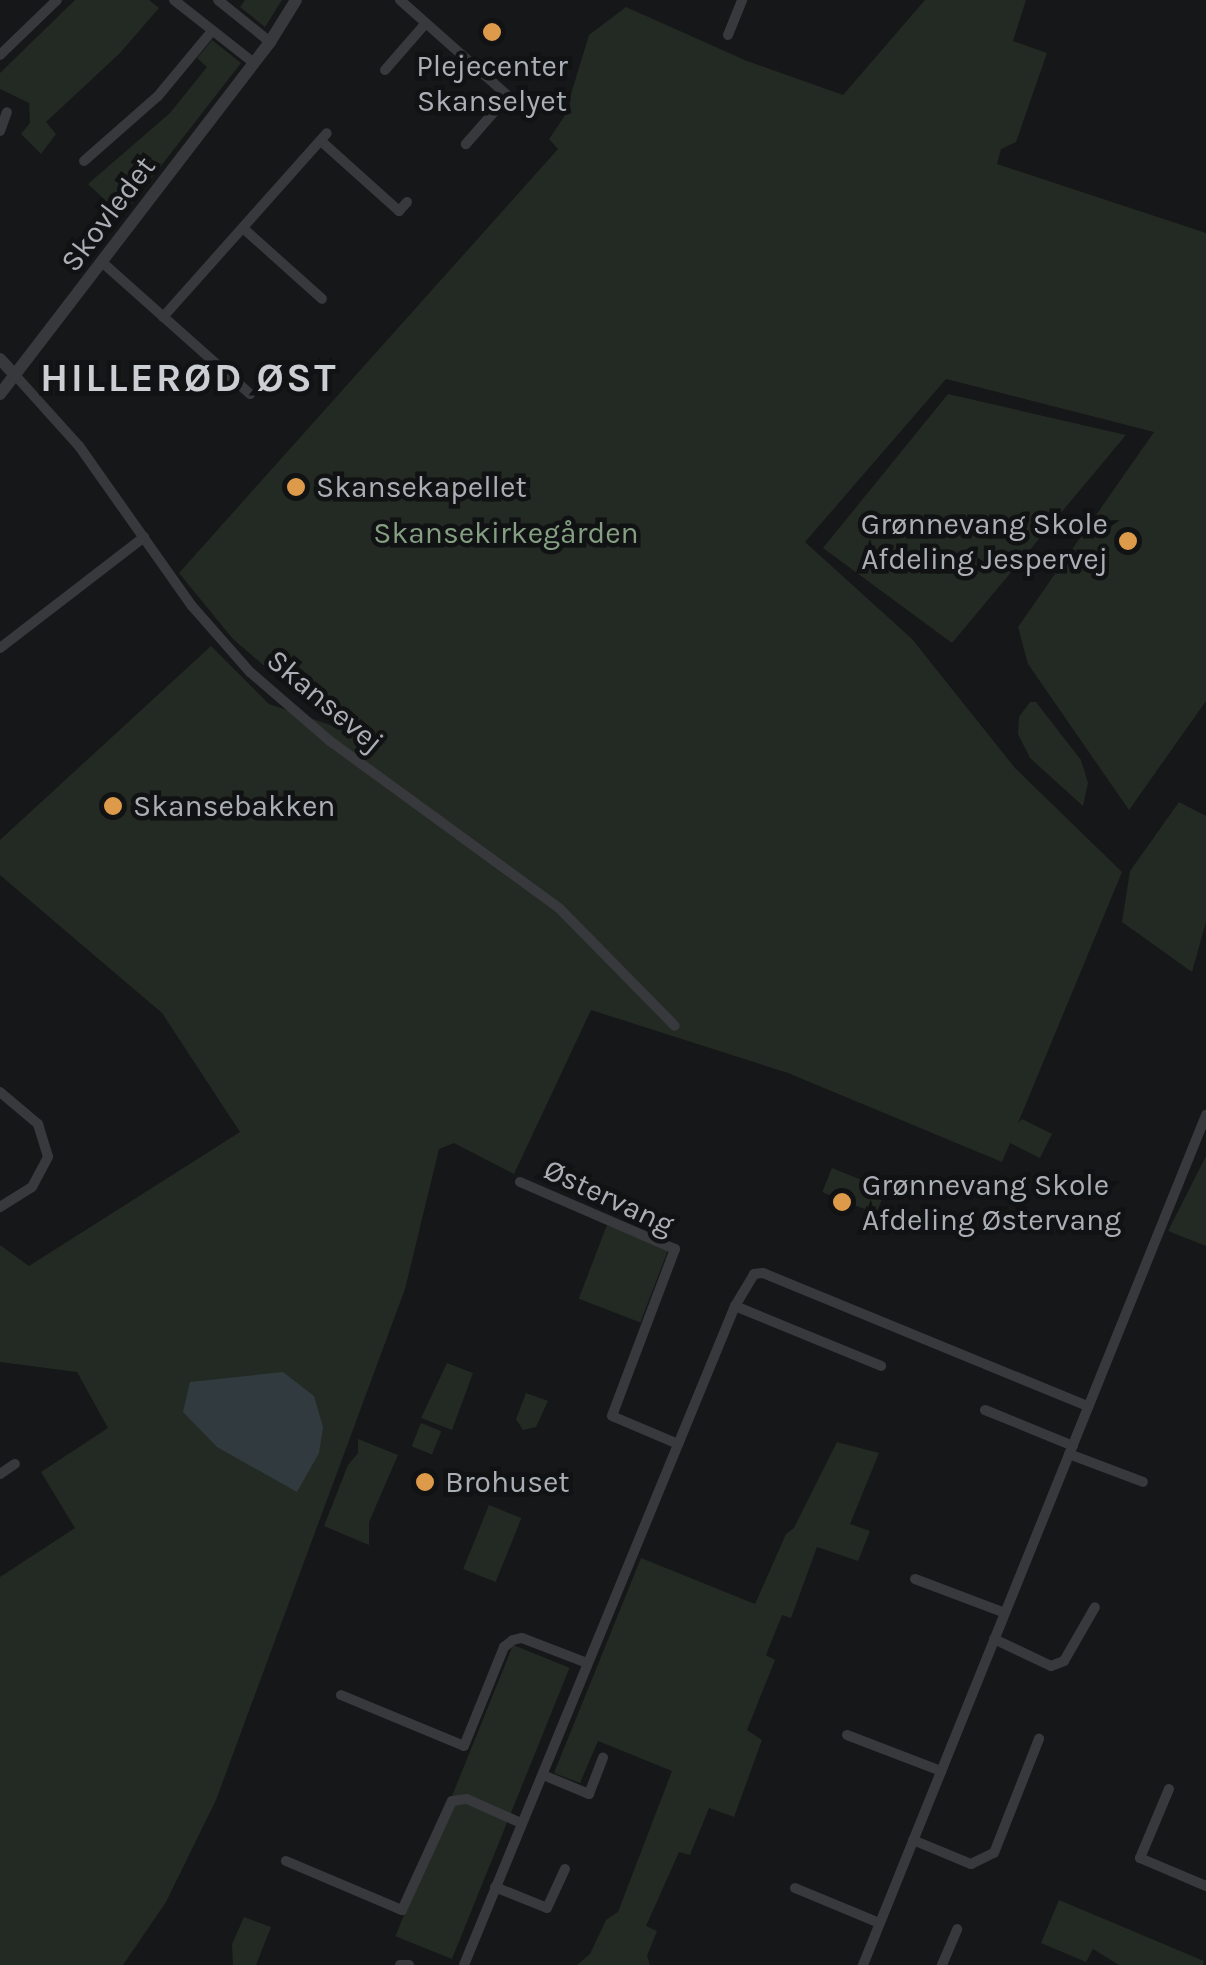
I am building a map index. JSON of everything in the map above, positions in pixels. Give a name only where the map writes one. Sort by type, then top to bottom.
[{"type":"street","points":[[0,55],[58,0]]},
{"type":"street","points":[[174,0],[254,62]]},
{"type":"street","name":"Skovledet","points":[[0,394],[270,42],[296,0]]},
{"type":"street","points":[[400,0],[508,96],[466,144]]},
{"type":"street","points":[[728,36],[742,0]]},
{"type":"street","points":[[221,1],[270,42]]},
{"type":"street","points":[[385,70],[426,23]]},
{"type":"street","name":"Skovledet","points":[[84,161],[158,96],[212,31]]},
{"type":"street","points":[[0,131],[8,112]]},
{"type":"street","points":[[163,317],[324,137],[399,211],[407,202]]},
{"type":"street","points":[[242,228],[322,299]]},
{"type":"street","points":[[102,262],[250,394]]},
{"type":"street","name":"Skansevej","points":[[0,359],[80,446],[220,640],[289,708],[560,908],[675,1026]]},
{"type":"street","points":[[0,648],[144,537]]},
{"type":"street","points":[[0,1092],[38,1124],[48,1157],[32,1187],[0,1207]]},
{"type":"street","points":[[862,1965],[1206,1115]]},
{"type":"street","name":"Østervang","points":[[520,1182],[675,1249],[612,1416],[678,1444]]},
{"type":"street","points":[[464,1965],[747,1280],[763,1273],[1088,1406]]},
{"type":"street","points":[[735,1306],[881,1366]]},
{"type":"street","points":[[984,1410],[1143,1482]]},
{"type":"street","points":[[0,1474],[15,1464]]},
{"type":"street","points":[[915,1579],[1005,1612]]},
{"type":"street","points":[[994,1639],[1051,1666],[1064,1661],[1095,1607]]},
{"type":"street","points":[[342,1696],[464,1746],[504,1646],[522,1638],[587,1662]]},
{"type":"street","points":[[847,1735],[941,1772]]},
{"type":"street","points":[[913,1840],[971,1864],[994,1853],[1039,1740]]},
{"type":"street","points":[[543,1775],[588,1794],[603,1758]]},
{"type":"street","points":[[1169,1789],[1140,1858],[1206,1886]]},
{"type":"street","points":[[286,1861],[402,1910],[452,1801],[467,1799],[522,1823]]},
{"type":"street","points":[[495,1886],[547,1908],[565,1869]]},
{"type":"street","points":[[795,1888],[880,1924]]},
{"type":"street","points":[[942,1965],[956,1929]]},
{"type":"street","points":[[400,1965],[409,1965]]},
{"type":"green space","points":[[75,0],[149,0],[159,8],[120,53],[46,122],[56,134],[41,154],[21,134],[30,123],[29,103],[0,89],[0,73]]},
{"type":"green space","points":[[245,0],[282,0],[265,27],[240,7]]},
{"type":"green space","name":"Skansekirkegården","points":[[925,0],[1026,0],[1013,41],[1047,53],[1016,142],[1001,149],[997,164],[1206,233],[1206,701],[1129,810],[1028,664],[1018,627],[1154,432],[946,379],[805,542],[912,639],[1015,768],[1122,872],[1018,1123],[1022,1119],[1052,1134],[1040,1158],[1010,1143],[1002,1162],[788,1073],[591,1010],[514,1174],[454,1143],[439,1149],[405,1289],[216,1800],[166,1902],[123,1965],[0,1965],[0,1577],[75,1528],[41,1472],[108,1428],[77,1372],[0,1362],[0,1245],[29,1266],[240,1132],[162,1013],[0,875],[0,840],[211,646],[269,704],[389,745],[320,714],[233,639],[179,573],[558,149],[549,139],[564,117],[589,35],[626,7],[747,61],[843,95]]},
{"type":"green space","points":[[212,40],[241,63],[122,216],[88,184],[170,113],[207,67],[197,58]]},
{"type":"green space","points":[[948,394],[1126,435],[952,643],[823,548]]},
{"type":"green space","points":[[1030,702],[1036,702],[1081,760],[1088,783],[1083,806],[1030,758],[1018,734],[1019,717]]},
{"type":"green space","points":[[1179,802],[1206,816],[1206,922],[1192,972],[1122,922],[1130,871]]},
{"type":"green space","points":[[1206,1156],[1206,1246],[1168,1231]]},
{"type":"green space","points":[[832,1168],[886,1190],[876,1214],[822,1192]]},
{"type":"green space","points":[[607,1225],[669,1249],[640,1322],[579,1299]]},
{"type":"green space","points":[[447,1363],[473,1373],[452,1430],[421,1418]]},
{"type":"green space","points":[[526,1393],[548,1401],[536,1427],[523,1430],[516,1419]]},
{"type":"green space","points":[[421,1423],[441,1431],[432,1454],[412,1446]]},
{"type":"green space","points":[[358,1439],[398,1455],[369,1522],[369,1545],[324,1526],[348,1465],[358,1453]]},
{"type":"green space","points":[[837,1442],[879,1453],[850,1524],[870,1531],[858,1561],[817,1547],[791,1618],[782,1615],[766,1655],[775,1660],[747,1730],[762,1740],[734,1817],[709,1808],[690,1855],[679,1852],[646,1926],[657,1931],[647,1956],[650,1965],[577,1965],[590,1954],[606,1920],[618,1912],[672,1771],[598,1741],[580,1783],[554,1773],[641,1558],[755,1604],[786,1534],[794,1528]]},
{"type":"green space","points":[[489,1505],[521,1518],[496,1582],[463,1569]]},
{"type":"green space","points":[[513,1645],[570,1668],[452,1959],[395,1936]]},
{"type":"green space","points":[[1059,1900],[1204,1961],[1203,1965],[1119,1965],[1093,1949],[1086,1962],[1041,1943]]},
{"type":"green space","points":[[244,1917],[271,1927],[256,1965],[233,1965],[232,1944]]},
{"type":"shaded area","points":[[283,1372],[314,1396],[323,1427],[319,1453],[297,1492],[217,1447],[183,1412],[190,1382]]},
{"type":"place","name":"Plejecenter Skanselyet","points":[[492,32]]},
{"type":"place","name":"Skansekapellet","points":[[296,487]]},
{"type":"place","name":"Grønnevang Skole Afdeling Jespervej","points":[[1128,541]]},
{"type":"place","name":"Skansebakken","points":[[113,806]]},
{"type":"place","name":"Grønnevang Skole Afdeling Østervang","points":[[842,1202]]},
{"type":"place","name":"Brohuset","points":[[425,1482]]},
{"type":"district","name":"HILLERØD ØST","points":[[189,378]]}]
